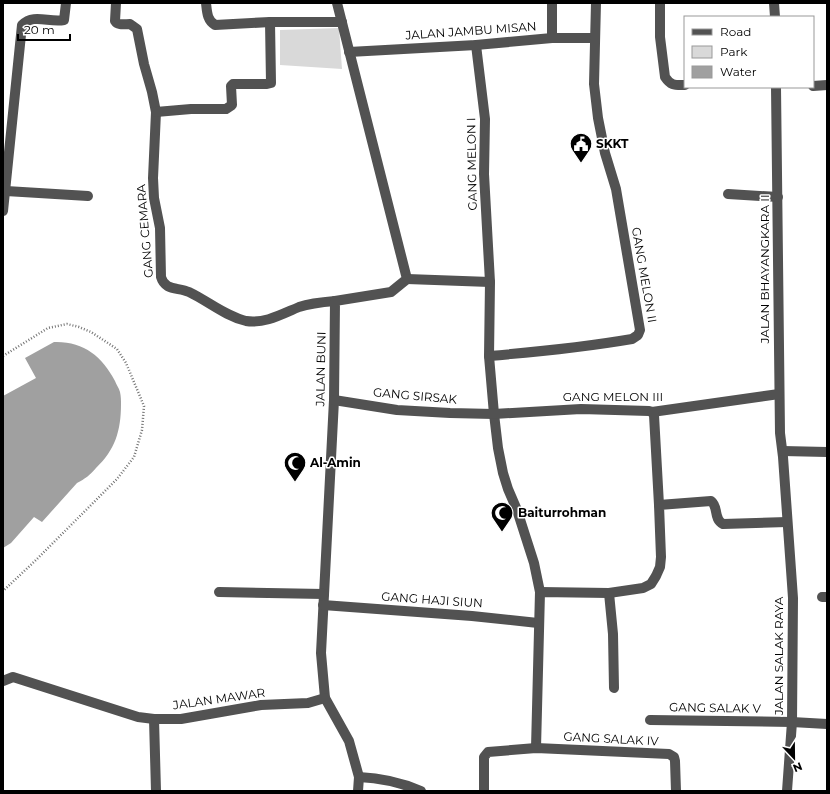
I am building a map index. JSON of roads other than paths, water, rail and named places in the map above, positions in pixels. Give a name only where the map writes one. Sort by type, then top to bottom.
[{"type":"street","points":[[3,211],[22,25],[26,21],[34,18],[64,20],[66,3]]},
{"type":"street","name":"GANG CEMARA","points":[[116,3],[116,22],[119,24],[130,24],[136,29],[156,112],[153,178],[154,198],[160,228],[161,277],[166,286],[188,291],[246,321],[260,321],[274,318],[300,307],[317,302],[335,301]]},
{"type":"street","points":[[206,3],[208,17],[215,25],[270,22],[342,22]]},
{"type":"street","points":[[337,3],[407,279]]},
{"type":"street","points":[[552,3],[552,38]]},
{"type":"street","points":[[595,38],[596,3]]},
{"type":"street","points":[[660,3],[660,37],[665,77],[669,83],[674,85],[684,85]]},
{"type":"street","points":[[774,3],[775,16]]},
{"type":"street","points":[[156,112],[190,109],[226,110],[232,105],[231,86],[233,84],[271,83],[270,22]]},
{"type":"street","name":"JALAN JAMBU MISAN","points":[[349,52],[476,45],[552,38],[595,38]]},
{"type":"street","name":"GANG MELON II","points":[[489,356],[549,351],[632,339],[638,335],[640,330],[616,189],[605,153],[598,118],[594,84],[595,38]]},
{"type":"street","name":"GANG MELON I","points":[[476,45],[485,119],[484,174],[490,282]]},
{"type":"street","points":[[814,86],[827,85]]},
{"type":"street","name":"JALAN BHAYANGKARA II","points":[[776,88],[779,394],[780,433],[783,451]]},
{"type":"street","points":[[6,191],[88,196]]},
{"type":"street","points":[[728,194],[778,197]]},
{"type":"street","points":[[335,301],[391,292],[407,279],[490,282],[489,356],[498,448],[505,478],[534,563],[540,592],[538,623],[536,748]]},
{"type":"street","name":"JALAN BUNI","points":[[335,301],[334,400],[321,653],[325,698],[349,741],[359,777],[358,791]]},
{"type":"street","name":"GANG MELON III","points":[[494,414],[580,409],[652,412],[779,394]]},
{"type":"street","name":"GANG SIRSAK","points":[[334,400],[397,410],[494,414]]},
{"type":"street","points":[[540,592],[609,593],[643,588],[651,584],[656,576],[660,567],[661,557],[654,415],[652,412]]},
{"type":"street","points":[[783,451],[827,452]]},
{"type":"street","name":"JALAN SALAK RAYA","points":[[783,451],[793,598],[792,722],[787,791]]},
{"type":"street","points":[[659,505],[711,501],[715,507],[717,518],[723,524],[787,522]]},
{"type":"street","points":[[219,592],[324,594]]},
{"type":"street","points":[[609,593],[613,634],[614,688]]},
{"type":"street","name":"GANG HAJI SIUN","points":[[323,605],[472,616],[538,623]]},
{"type":"street","name":"JALAN MAWAR","points":[[3,681],[13,677],[138,717],[154,719],[181,719],[261,705],[308,703],[325,698]]},
{"type":"street","points":[[154,719],[156,791]]},
{"type":"street","name":"GANG SALAK V","points":[[650,720],[792,722],[827,724]]},
{"type":"street","name":"GANG SALAK IV","points":[[484,791],[484,757],[488,752],[536,748],[669,754],[674,757],[676,761],[676,791]]},
{"type":"street","points":[[359,777],[379,778],[400,783],[421,791]]},
{"type":"water","points":[[54,342],[64,342],[83,347],[98,357],[104,364],[115,381],[121,395],[120,423],[116,439],[112,447],[103,461],[92,473],[77,483],[42,522],[34,517],[11,543],[3,548],[3,396],[36,378],[25,358]]},
{"type":"place","name":"SKKT","points":[[581,164]]},
{"type":"place","name":"Al-Amin","points":[[295,482]]},
{"type":"place","name":"Baiturrohman","points":[[502,532]]}]
